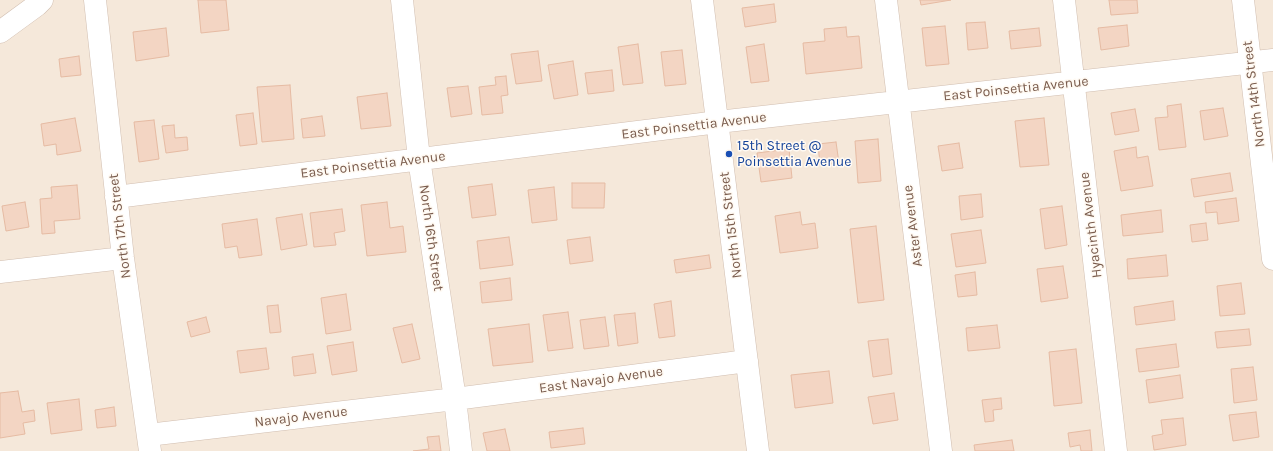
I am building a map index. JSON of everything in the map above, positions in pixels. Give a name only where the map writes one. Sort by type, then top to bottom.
[{"type":"street","points":[[0,32],[42,0]]},
{"type":"street","name":"North 17th Street","points":[[95,0],[123,258],[149,443]]},
{"type":"street","name":"North 16th Street","points":[[402,0],[419,159],[455,399],[461,451]]},
{"type":"street","name":"North 15th Street","points":[[702,0],[758,451]]},
{"type":"street","name":"Aster Avenue","points":[[886,0],[941,451]]},
{"type":"street","name":"Hyacinth Avenue","points":[[1064,0],[1116,451]]},
{"type":"street","name":"North 14th Street","points":[[1243,0],[1273,260]]},
{"type":"street","name":"East Poinsettia Avenue","points":[[116,197],[718,122],[1273,60]]},
{"type":"street","points":[[0,272],[123,258]]},
{"type":"street","name":"East Navajo Avenue","points":[[455,399],[747,361]]},
{"type":"street","name":"Navajo Avenue","points":[[149,443],[455,399]]},
{"type":"shaded area","points":[[0,0],[1273,0],[1273,451],[0,451]]},
{"type":"building","points":[[198,0],[226,0],[229,30],[201,33]]},
{"type":"building","points":[[920,0],[951,0],[921,5]]},
{"type":"building","points":[[1109,0],[1137,0],[1138,13],[1111,15]]},
{"type":"building","points":[[774,4],[776,22],[745,27],[742,8]]},
{"type":"building","points":[[985,22],[988,48],[968,50],[966,23]]},
{"type":"building","points":[[1127,25],[1129,46],[1101,50],[1098,28]]},
{"type":"building","points":[[945,26],[949,64],[926,66],[922,28]]},
{"type":"building","points":[[846,27],[847,37],[859,36],[862,68],[806,74],[803,43],[825,41],[824,29]]},
{"type":"building","points":[[166,28],[169,56],[136,61],[133,32]]},
{"type":"building","points":[[1039,28],[1041,46],[1011,49],[1009,31]]},
{"type":"building","points":[[638,44],[643,83],[623,85],[618,47]]},
{"type":"building","points":[[764,44],[769,81],[751,83],[746,47]]},
{"type":"building","points":[[682,50],[686,84],[665,86],[661,52]]},
{"type":"building","points":[[538,51],[542,81],[516,84],[511,54]]},
{"type":"building","points":[[79,56],[81,75],[61,77],[59,59]]},
{"type":"building","points":[[573,61],[578,95],[554,99],[548,65]]},
{"type":"building","points":[[612,70],[614,91],[588,94],[585,73]]},
{"type":"building","points":[[506,76],[508,95],[501,96],[503,113],[482,115],[479,87],[496,85],[495,77]]},
{"type":"building","points":[[290,85],[294,139],[262,142],[257,87]]},
{"type":"building","points":[[468,86],[472,114],[451,117],[447,88]]},
{"type":"building","points":[[387,93],[391,126],[361,129],[357,97]]},
{"type":"building","points":[[1181,104],[1186,147],[1159,150],[1155,118],[1168,117],[1167,106]]},
{"type":"building","points":[[1223,108],[1228,136],[1204,140],[1200,111]]},
{"type":"building","points":[[1135,109],[1139,131],[1115,135],[1111,113]]},
{"type":"building","points":[[253,113],[257,144],[240,146],[236,115]]},
{"type":"building","points":[[322,116],[325,136],[303,138],[301,119]]},
{"type":"building","points":[[75,118],[81,151],[57,155],[56,144],[44,146],[41,124]]},
{"type":"building","points":[[1044,118],[1049,165],[1020,167],[1015,121]]},
{"type":"building","points":[[154,120],[159,159],[139,162],[134,122]]},
{"type":"building","points":[[174,125],[175,138],[187,137],[188,150],[166,153],[162,126]]},
{"type":"building","points":[[878,139],[881,181],[858,183],[855,141]]},
{"type":"building","points":[[836,142],[839,163],[820,165],[818,144]]},
{"type":"building","points":[[959,143],[963,168],[942,171],[938,146]]},
{"type":"building","points":[[1136,147],[1137,158],[1148,156],[1153,186],[1121,191],[1114,151]]},
{"type":"building","points":[[789,149],[792,178],[761,182],[757,153]]},
{"type":"building","points":[[1230,173],[1233,191],[1194,197],[1191,179]]},
{"type":"building","points":[[572,183],[605,183],[604,208],[572,208]]},
{"type":"building","points":[[492,184],[496,215],[472,218],[468,187]]},
{"type":"building","points":[[77,185],[80,219],[54,221],[55,233],[42,234],[40,199],[52,198],[51,187]]},
{"type":"building","points":[[554,187],[557,220],[532,223],[528,190]]},
{"type":"building","points":[[981,194],[983,217],[961,220],[959,196]]},
{"type":"building","points":[[1236,198],[1239,221],[1218,224],[1217,212],[1206,213],[1205,202]]},
{"type":"building","points":[[25,202],[29,227],[6,231],[2,206]]},
{"type":"building","points":[[387,202],[390,228],[403,226],[406,252],[367,256],[361,205]]},
{"type":"building","points":[[1062,206],[1067,245],[1045,249],[1040,209]]},
{"type":"building","points":[[342,209],[345,231],[334,233],[336,245],[314,247],[310,213]]},
{"type":"building","points":[[1161,210],[1163,232],[1123,236],[1121,215]]},
{"type":"building","points":[[800,212],[802,225],[815,223],[818,248],[780,253],[775,216]]},
{"type":"building","points":[[302,214],[307,245],[281,250],[276,218]]},
{"type":"building","points":[[257,219],[262,255],[239,258],[237,246],[225,248],[222,224]]},
{"type":"building","points":[[1206,223],[1208,240],[1192,242],[1190,225]]},
{"type":"building","points":[[876,226],[884,300],[858,303],[850,229]]},
{"type":"building","points":[[981,230],[986,263],[956,267],[951,234]]},
{"type":"building","points":[[509,237],[513,265],[480,269],[477,241]]},
{"type":"building","points":[[590,237],[593,261],[570,264],[567,240]]},
{"type":"building","points":[[709,255],[711,268],[676,273],[674,260]]},
{"type":"building","points":[[1166,255],[1168,276],[1128,279],[1127,259]]},
{"type":"building","points":[[1063,266],[1068,298],[1041,302],[1037,269]]},
{"type":"building","points":[[975,272],[977,295],[958,297],[955,275]]},
{"type":"building","points":[[510,278],[512,300],[482,303],[480,282]]},
{"type":"building","points":[[1241,283],[1245,314],[1220,316],[1217,286]]},
{"type":"building","points":[[346,294],[351,330],[326,334],[321,298]]},
{"type":"building","points":[[671,301],[675,336],[659,338],[654,304]]},
{"type":"building","points":[[1173,301],[1175,320],[1136,325],[1134,307]]},
{"type":"building","points":[[278,305],[281,332],[270,333],[267,306]]},
{"type":"building","points":[[568,312],[573,348],[548,351],[543,315]]},
{"type":"building","points":[[635,313],[638,343],[618,346],[614,315]]},
{"type":"building","points":[[206,317],[210,332],[191,337],[187,322]]},
{"type":"building","points":[[605,317],[609,346],[584,349],[580,320]]},
{"type":"building","points":[[412,324],[420,359],[402,363],[393,328]]},
{"type":"building","points":[[529,324],[533,362],[493,366],[488,329]]},
{"type":"building","points":[[997,325],[1000,348],[968,351],[966,328]]},
{"type":"building","points":[[1249,329],[1251,345],[1217,348],[1215,332]]},
{"type":"building","points":[[888,339],[892,374],[873,377],[868,341]]},
{"type":"building","points":[[353,342],[357,371],[332,375],[327,346]]},
{"type":"building","points":[[1176,344],[1179,367],[1139,372],[1136,349]]},
{"type":"building","points":[[266,348],[269,369],[240,373],[237,351]]},
{"type":"building","points":[[1076,349],[1082,403],[1054,406],[1049,352]]},
{"type":"building","points":[[313,354],[316,373],[294,376],[292,357]]},
{"type":"building","points":[[1253,367],[1257,400],[1234,403],[1231,369]]},
{"type":"building","points":[[829,371],[833,403],[795,408],[791,375]]},
{"type":"building","points":[[1180,375],[1183,398],[1149,403],[1146,380]]},
{"type":"building","points":[[18,391],[22,412],[34,410],[35,421],[23,423],[25,434],[0,438],[0,393]]},
{"type":"building","points":[[894,393],[898,420],[873,424],[868,397]]},
{"type":"building","points":[[1001,398],[1002,409],[993,410],[994,421],[985,422],[982,400]]},
{"type":"building","points":[[79,399],[82,430],[51,434],[47,403]]},
{"type":"building","points":[[114,407],[116,426],[97,428],[95,410]]},
{"type":"building","points":[[1256,412],[1259,437],[1233,441],[1229,415]]},
{"type":"building","points":[[1183,418],[1186,445],[1154,450],[1152,436],[1163,434],[1161,420]]},
{"type":"building","points":[[583,428],[585,444],[551,448],[549,432]]},
{"type":"building","points":[[505,429],[510,451],[487,451],[483,433]]},
{"type":"building","points":[[1090,430],[1092,451],[1081,451],[1080,445],[1070,447],[1068,433]]},
{"type":"building","points":[[439,436],[441,451],[413,451],[429,449],[427,437]]},
{"type":"building","points":[[1012,440],[1014,451],[975,451],[974,445]]},
{"type":"place","name":"15th Street @ Poinsettia Avenue","points":[[729,154]]}]
